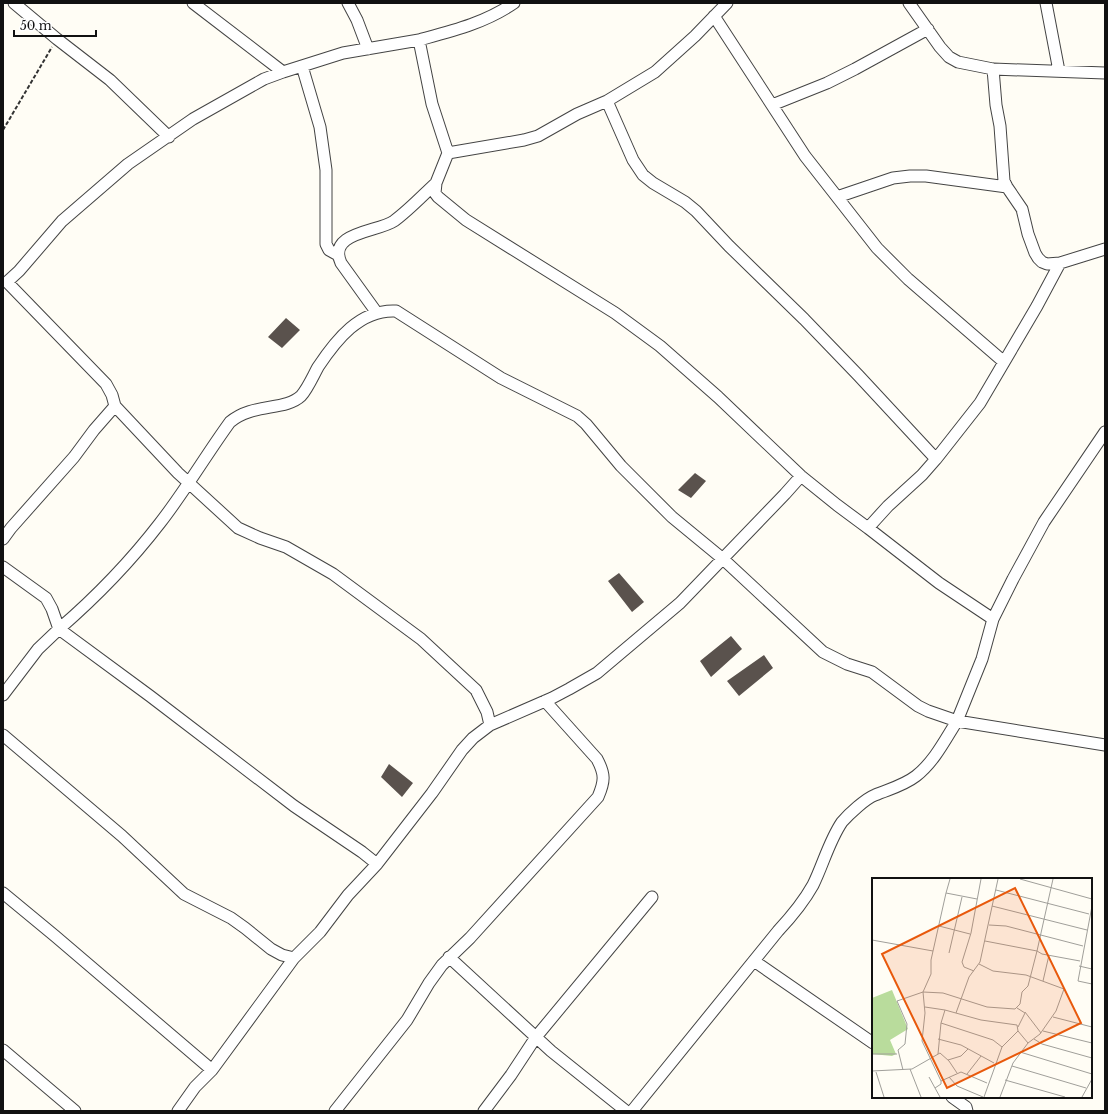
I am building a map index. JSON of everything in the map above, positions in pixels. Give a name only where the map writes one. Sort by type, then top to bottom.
[{"type":"street","points":[[14,3],[110,80],[169,136]]},
{"type":"street","points":[[192,3],[283,72]]},
{"type":"street","points":[[348,3],[357,20],[368,49]]},
{"type":"street","points":[[490,725],[487,712],[476,690],[421,639],[357,590],[306,557],[286,547],[260,538],[238,528],[178,473],[115,406],[112,395],[106,384],[7,282],[19,271],[62,221],[128,164],[193,119],[264,79],[344,53],[419,40],[471,26],[499,7],[514,3]]},
{"type":"street","points":[[448,153],[524,140],[538,136],[577,114],[608,101],[655,72],[727,3]]},
{"type":"street","points":[[909,3],[940,47],[953,60],[966,65],[993,69],[1105,73]]},
{"type":"street","points":[[1046,3],[1059,71]]},
{"type":"street","points":[[714,16],[805,156],[877,248],[908,279],[1004,362]]},
{"type":"street","points":[[772,105],[827,83],[928,29]]},
{"type":"street","points":[[419,40],[432,104],[448,153],[436,183],[436,196],[466,220],[615,313],[660,346],[718,397],[800,476],[939,583],[993,619]]},
{"type":"street","points":[[302,66],[320,127],[326,170],[326,244],[329,250],[338,255],[377,313]]},
{"type":"street","points":[[993,69],[996,105],[1000,126],[1003,175],[1007,187],[1022,209],[1028,234],[1038,258],[1047,264],[1060,263],[1105,249]]},
{"type":"street","points":[[608,101],[633,160],[644,175],[653,183],[685,202],[696,211],[728,246],[804,319],[858,374],[936,459]]},
{"type":"street","points":[[837,197],[893,178],[910,176],[926,176],[1007,187]]},
{"type":"street","points":[[338,255],[340,248],[345,241],[353,235],[383,227],[393,222],[436,183]]},
{"type":"street","points":[[868,528],[936,459],[980,403],[1037,306],[1060,263]]},
{"type":"street","points":[[3,695],[38,649],[89,603],[127,563],[161,522],[222,433],[234,419],[248,412],[286,404],[295,400],[302,395],[319,366],[339,338],[349,328],[377,313],[388,310],[396,311],[501,378],[577,416],[586,424],[621,466],[672,517],[723,559],[823,652],[847,664],[872,672],[918,706],[957,721],[1105,745]]},
{"type":"street","points":[[3,539],[74,457],[94,430],[115,406]]},
{"type":"street","points":[[632,1111],[778,931],[797,912],[813,885],[836,832],[843,821],[873,795],[896,788],[915,777],[930,764],[957,721],[982,660],[993,619],[1012,578],[1044,522],[1105,432]]},
{"type":"street","points":[[178,1111],[195,1088],[212,1070],[294,958],[320,932],[348,895],[377,864],[428,798],[462,750],[473,738],[490,725],[570,689],[597,673],[680,603],[785,494],[800,476]]},
{"type":"street","points":[[3,567],[46,598],[52,609],[59,629],[193,728],[294,806],[362,852],[377,864]]},
{"type":"street","points":[[335,1111],[407,1020],[429,983],[442,965],[474,934],[598,797],[604,777],[597,759],[545,701]]},
{"type":"street","points":[[3,735],[122,836],[184,894],[231,918],[271,949],[282,955],[294,958]]},
{"type":"street","points":[[3,893],[212,1070]]},
{"type":"street","points":[[484,1111],[511,1075],[536,1037],[652,897]]},
{"type":"street","points":[[449,958],[536,1037],[626,1111]]},
{"type":"street","points":[[754,961],[872,1042]]},
{"type":"street","points":[[3,1050],[75,1111]]},
{"type":"street","points":[[953,1098],[966,1107],[967,1111]]},
{"type":"path","points":[[3,130],[57,39]]},
{"type":"building","points":[[286,318],[300,330],[282,348],[268,337]]},
{"type":"building","points":[[695,473],[706,481],[691,498],[678,490]]},
{"type":"building","points":[[619,573],[644,602],[632,612],[608,581]]},
{"type":"building","points":[[731,636],[742,649],[711,677],[700,661]]},
{"type":"building","points":[[764,655],[773,668],[739,696],[727,681]]},
{"type":"building","points":[[389,764],[413,783],[402,797],[381,777]]}]
